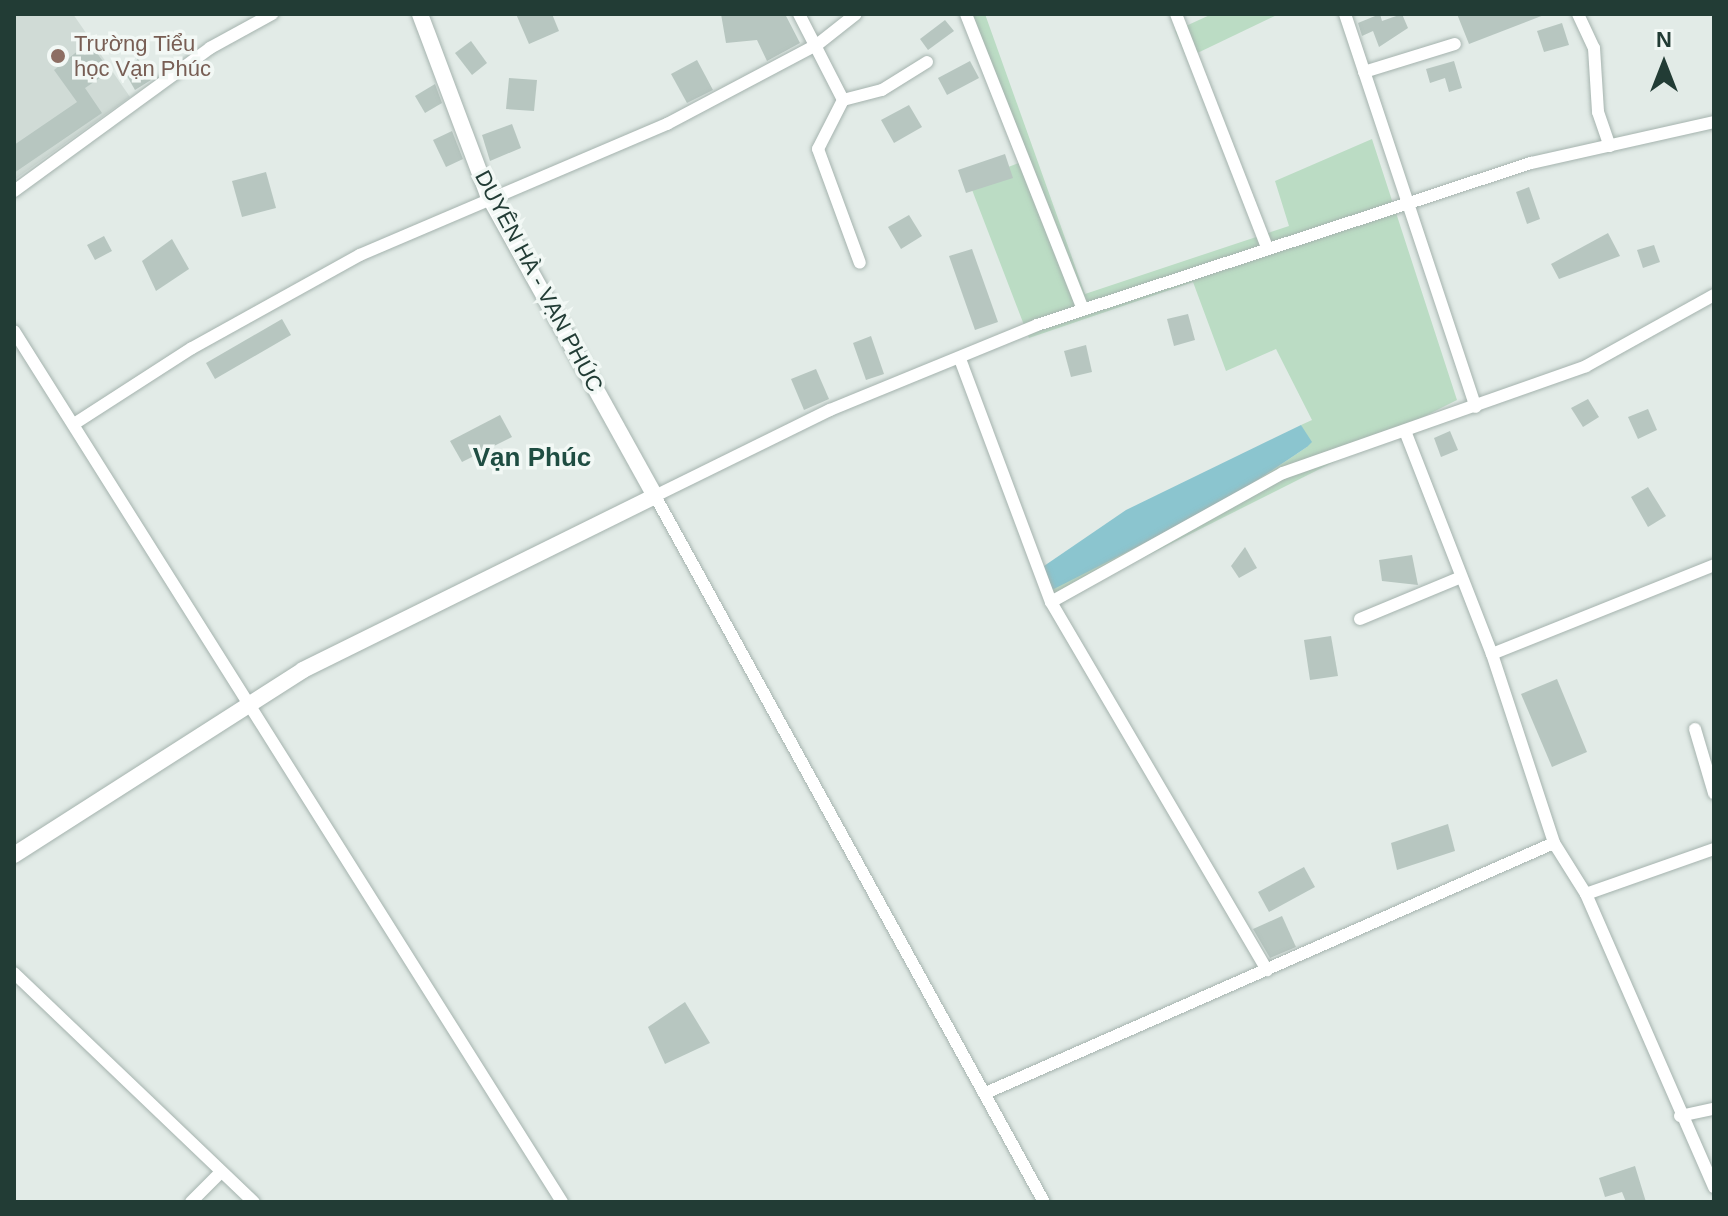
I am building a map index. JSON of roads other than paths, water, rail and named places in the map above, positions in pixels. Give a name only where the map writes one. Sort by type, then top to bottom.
[{"type":"street","points":[[14,191],[210,48],[272,14]]},
{"type":"street","name":"DUYÊN HÀ - VẠN PHÚC","points":[[420,14],[488,195],[655,496]]},
{"type":"street","points":[[799,14],[818,44],[827,81],[843,100]]},
{"type":"street","points":[[74,424],[192,348],[488,195],[667,124],[818,44],[856,14]]},
{"type":"street","points":[[966,14],[1083,309]]},
{"type":"street","points":[[1176,14],[1266,245]]},
{"type":"street","points":[[1345,14],[1476,407]]},
{"type":"street","points":[[1578,14],[1594,48],[1598,112],[1610,146]]},
{"type":"street","points":[[1364,72],[1455,44]]},
{"type":"street","points":[[860,263],[818,149],[843,100],[882,90],[927,62]]},
{"type":"street","points":[[14,855],[249,703],[830,410],[1083,309],[1266,245],[1409,207],[1531,163],[1714,122]]},
{"type":"street","points":[[1051,602],[1283,473],[1586,366],[1714,295]]},
{"type":"street","points":[[14,331],[562,1202]]},
{"type":"street","points":[[960,359],[1051,602],[1267,970]]},
{"type":"street","points":[[1405,431],[1459,578],[1492,654],[1554,843],[1586,894],[1680,1116],[1714,1187]]},
{"type":"street","points":[[655,496],[809,787],[988,1092],[1044,1202]]},
{"type":"street","points":[[1492,654],[1714,565]]},
{"type":"street","points":[[1360,619],[1459,578]]},
{"type":"street","points":[[1695,729],[1714,793]]},
{"type":"street","points":[[988,1092],[1554,843]]},
{"type":"street","points":[[1586,894],[1714,849]]},
{"type":"street","points":[[14,973],[254,1202]]},
{"type":"street","points":[[1680,1116],[1714,1109]]},
{"type":"street","points":[[191,1202],[221,1172]]},
{"type":"water","points":[[1301,425],[1312,442],[1307,447],[1223,503],[1052,590],[1044,566],[1126,510]]},
{"type":"place","name":"Trường Tiểu học Vạn Phúc","points":[[58,56]]},
{"type":"district","name":"Vạn Phúc","points":[[532,458]]}]
